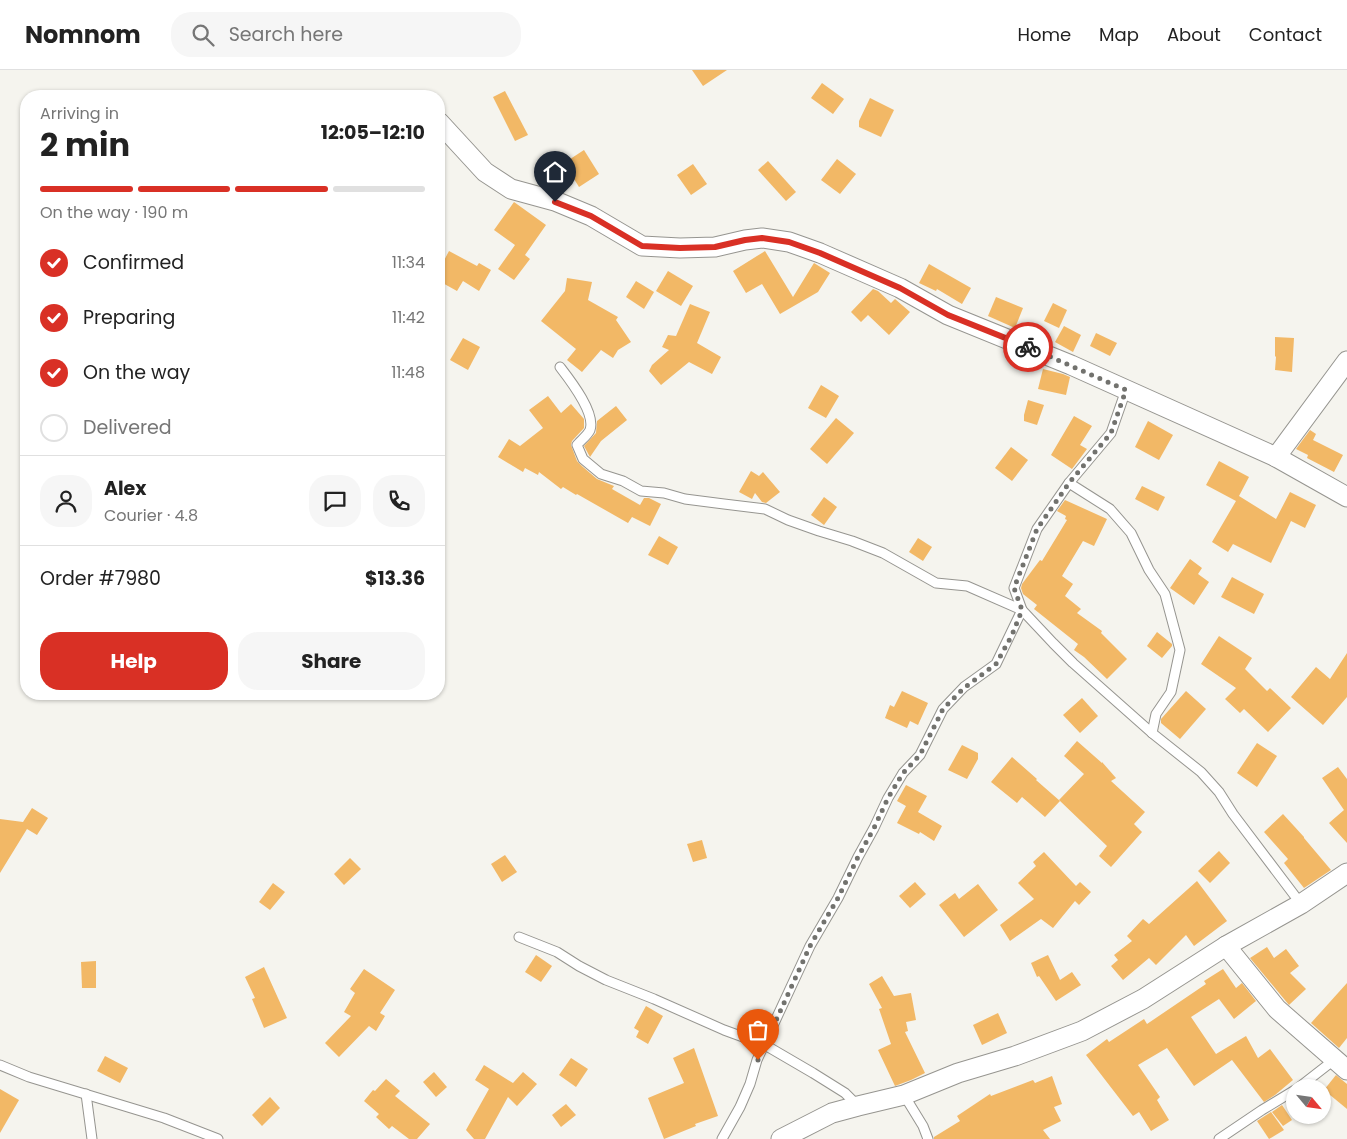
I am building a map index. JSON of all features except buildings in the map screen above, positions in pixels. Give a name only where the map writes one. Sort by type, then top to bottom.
[{"type":"street","points":[[445,129],[485,172],[512,189],[555,202],[591,216],[642,246],[715,247],[762,238],[789,242],[820,253],[900,288],[948,315],[1071,365],[1276,457],[1347,497]]},
{"type":"street","points":[[1276,457],[1347,361]]},
{"type":"street","points":[[781,1139],[832,1113],[904,1095],[958,1073],[1016,1056],[1082,1031],[1143,999],[1226,946],[1301,904],[1347,873]]},
{"type":"street","points":[[1226,946],[1277,1009],[1341,1065]]},
{"type":"lane","points":[[560,367],[574,385],[591,420],[590,431],[576,445],[583,459],[601,474],[622,481],[642,492],[664,493],[686,499],[765,509],[796,523],[883,553],[936,583],[967,586],[1022,610],[1073,663],[1152,733],[1201,772],[1219,792],[1233,814],[1301,904]]},
{"type":"lane","points":[[722,1139],[747,1092],[758,1060],[810,946],[838,898],[893,790],[903,773],[920,755],[943,709],[964,688],[996,664],[1012,635],[1022,610],[1014,588],[1037,529],[1069,483],[1111,433],[1126,390]]},
{"type":"lane","points":[[1069,483],[1110,509],[1130,533],[1149,570],[1166,594],[1180,650],[1171,692],[1156,714],[1152,733]]},
{"type":"lane","points":[[520,937],[557,952],[606,980],[724,1030],[766,1045],[845,1093],[858,1106]]},
{"type":"lane","points":[[0,1065],[29,1077],[164,1118],[218,1139]]},
{"type":"lane","points":[[1315,1079],[1341,1065]]},
{"type":"lane","points":[[86,1094],[92,1139]]},
{"type":"lane","points":[[904,1095],[923,1126],[928,1139]]},
{"type":"lane","points":[[1219,1139],[1286,1095]]},
{"type":"way so far","points":[[758,1060],[810,946],[838,898],[888,798],[903,773],[920,755],[943,709],[964,688],[996,664],[1012,635],[1022,610],[1014,588],[1037,529],[1069,483],[1111,433],[1126,390],[1028,347]]},
{"type":"route","points":[[555,202],[591,216],[642,246],[715,247],[762,238],[789,242],[820,253],[900,288],[948,315],[1028,347]]}]
